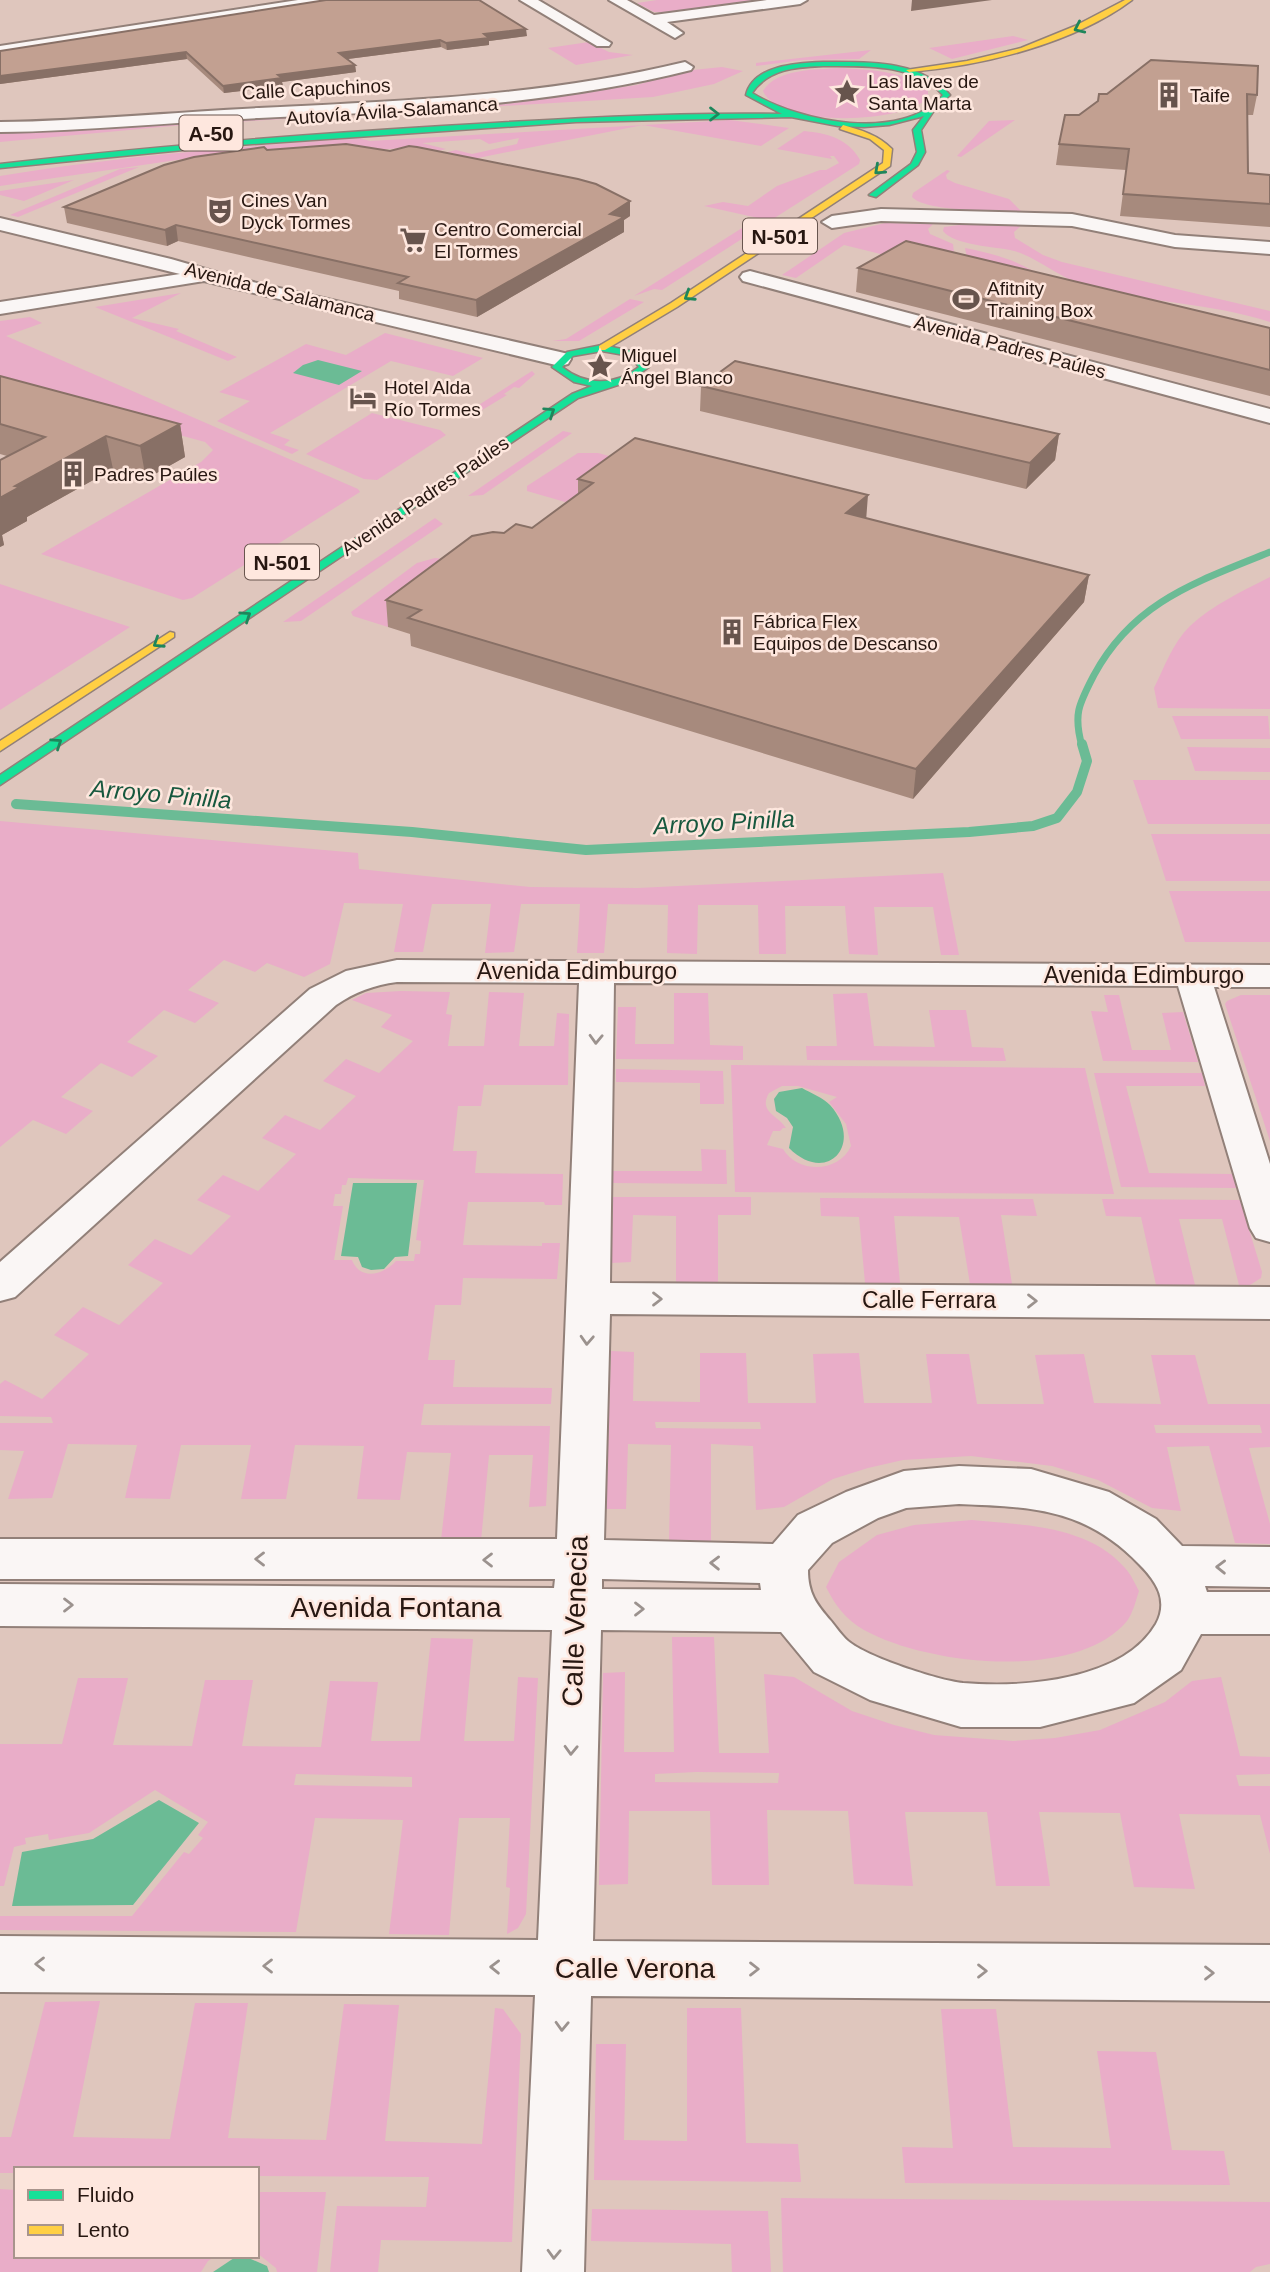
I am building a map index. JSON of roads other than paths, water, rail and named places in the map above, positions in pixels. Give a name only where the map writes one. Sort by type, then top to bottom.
[{"type":"highway","points":[[1118,25],[1053,53],[966,81],[947,95],[944,104],[930,112],[885,122],[828,122],[788,116],[755,102],[743,88],[765,75],[802,66],[850,64],[930,70],[972,64],[1037,45],[1103,16],[1129,0]]},
{"type":"highway","points":[[904,70],[935,81],[944,88],[947,95]]},
{"type":"highway","name":"Autovía Ávila-Salamanca","points":[[0,156],[164,137],[640,106],[694,99]]},
{"type":"highway","name":"N-501","points":[[827,225],[914,165],[921,152],[914,134],[930,112]]},
{"type":"highway","name":"Autovía Ávila-Salamanca","points":[[0,166],[124,151],[262,140],[692,114],[788,116]]},
{"type":"highway","points":[[36,142],[139,132],[332,120],[422,119]]},
{"type":"highway","name":"N-501","points":[[602,348],[632,354],[641,359],[644,367],[640,373],[610,383],[575,380],[559,371],[570,354],[602,348],[674,305],[887,164],[888,149],[882,142],[867,134],[828,122]]},
{"type":"highway","points":[[0,173],[78,161],[262,140]]},
{"type":"highway","name":"Avenida Padres Paúles","points":[[746,281],[771,263]]},
{"type":"highway","name":"N-501","points":[[641,359],[653,343]]},
{"type":"highway","name":"Avenida Padres Paúles","points":[[0,781],[575,396],[610,383]]},
{"type":"highway","points":[[0,747],[188,623]]},
{"type":"street","points":[[0,51],[327,0]]},
{"type":"street","points":[[527,0],[603,43]]},
{"type":"street","points":[[604,0],[669,36],[670,41],[679,47],[651,20],[616,0]]},
{"type":"street","points":[[616,0],[634,0]]},
{"type":"street","points":[[651,20],[800,0]]},
{"type":"street","points":[[633,80],[647,72],[649,60],[685,67],[704,64]]},
{"type":"street","name":"Calle Capuchinos","points":[[0,127],[472,102],[633,80],[685,67]]},
{"type":"street","points":[[881,189],[895,204],[927,215]]},
{"type":"street","points":[[827,225],[881,215],[1072,220],[1157,239],[1270,248]]},
{"type":"street","name":"Avenida de Salamanca","points":[[0,224],[164,263],[559,371]]},
{"type":"street","points":[[147,286],[163,271],[164,263]]},
{"type":"street","points":[[0,308],[205,276]]},
{"type":"street","name":"Avenida Padres Paúles","points":[[746,281],[1270,416]]},
{"type":"street","name":"Avenida Edimburgo","points":[[0,1286],[323,996],[341,984],[361,976],[397,971],[597,971],[1270,976]]},
{"type":"street","name":"Calle Venecia","points":[[553,2272],[589,1298],[597,971]]},
{"type":"street","points":[[1193,976],[1270,1228]]},
{"type":"street","name":"Calle Ferrara","points":[[589,1298],[1270,1303]]},
{"type":"street","points":[[959,1485],[1031,1488],[1093,1505],[1139,1533],[1171,1566],[1184,1591],[1186,1613],[1164,1655],[1116,1687],[1040,1705],[961,1705],[888,1684],[831,1657],[793,1611],[784,1586],[783,1564],[815,1529],[862,1505],[904,1490],[959,1485]]},
{"type":"street","name":"Avenida Fontana","points":[[0,1559],[577,1584],[793,1611]]},
{"type":"street","name":"Avenida Fontana","points":[[0,1605],[577,1584],[783,1564]]},
{"type":"street","points":[[1171,1566],[1270,1567]]},
{"type":"street","points":[[1186,1613],[1270,1613]]},
{"type":"street","name":"Calle Verona","points":[[0,1964],[1270,1973]]},
{"type":"waterway","name":"Arroyo Pinilla","points":[[1082,746],[1078,725],[1081,702],[1110,650],[1128,629],[1148,611],[1170,597],[1217,573],[1270,552]]},
{"type":"waterway","name":"Arroyo Pinilla","points":[[16,804],[412,832],[586,850],[969,832],[1033,826],[1057,818],[1077,792],[1087,761],[1082,744]]},
{"type":"place","name":"Las llaves de Santa Marta","points":[[847,92]]},
{"type":"place","name":"Taife","points":[[1169,95]]},
{"type":"place","name":"Cines Van Dyck Tormes","points":[[220,211]]},
{"type":"place","name":"Centro Comercial El Tormes","points":[[413,240]]},
{"type":"place","name":"Afitnity Training Box","points":[[966,299]]},
{"type":"place","name":"Miguel Ángel Blanco","points":[[600,366]]},
{"type":"place","name":"Hotel Alda Río Tormes","points":[[363,398]]},
{"type":"place","name":"Padres Paúles","points":[[73,474]]},
{"type":"place","name":"Fábrica Flex Equipos de Descanso","points":[[732,632]]}]
